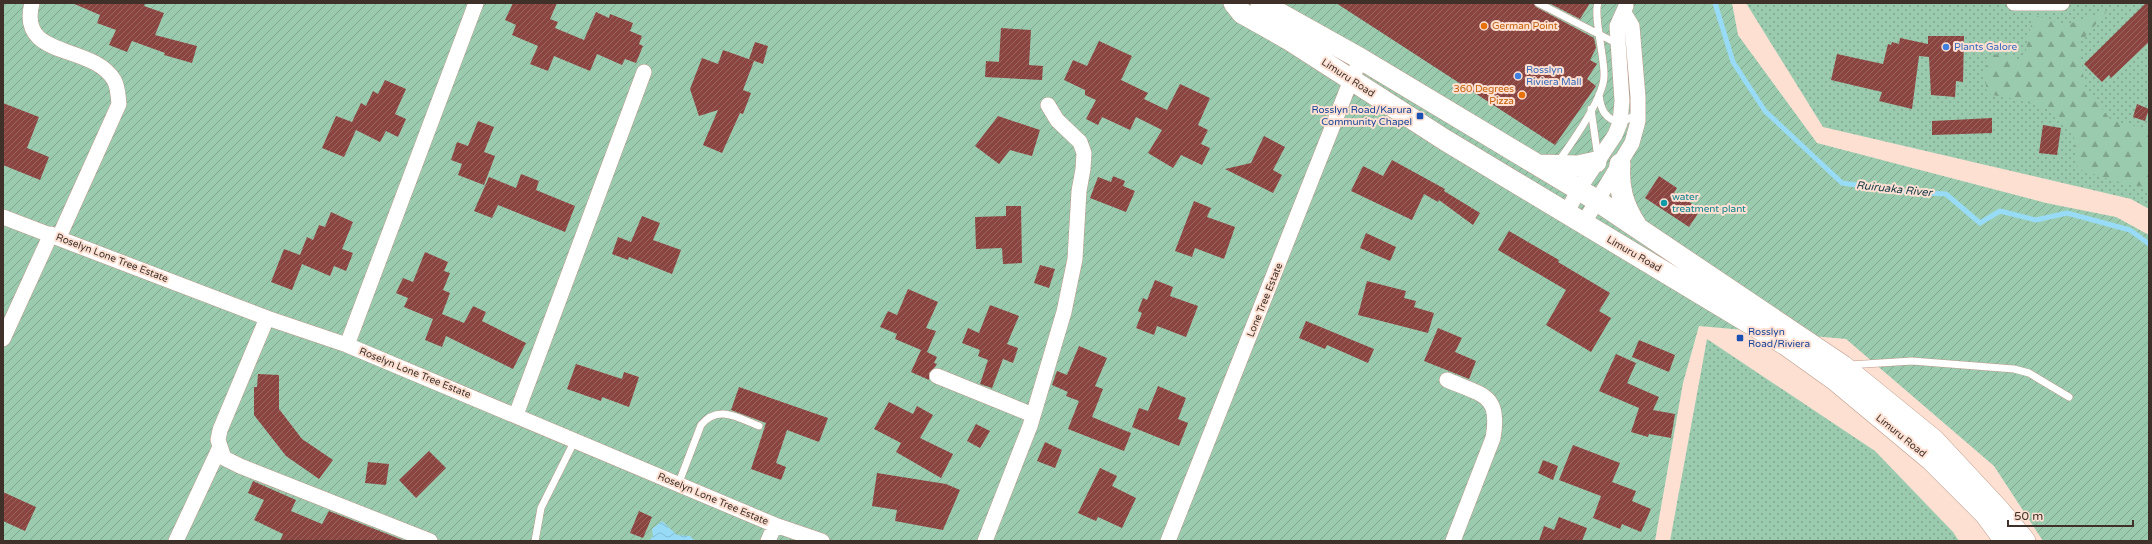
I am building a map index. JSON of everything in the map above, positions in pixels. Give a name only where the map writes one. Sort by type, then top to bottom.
[{"type":"main road","name":"Limuru Road","points":[[1234,3],[1242,12],[1574,219],[1659,268],[1786,345],[1834,380],[1931,460],[1985,514],[2005,541]]},
{"type":"main road","name":"Limuru Road","points":[[1261,3],[1547,165],[1578,190],[1637,227],[1843,366],[1934,440],[2000,511],[2025,541]]},
{"type":"main road","points":[[1547,165],[1578,166],[1597,160]]},
{"type":"main road","points":[[1620,164],[1620,191],[1627,212],[1637,227]]},
{"type":"street","points":[[3,339],[119,104],[114,80],[106,70],[91,61],[41,41],[34,34],[28,16],[32,3]]},
{"type":"street","points":[[347,345],[476,3]]},
{"type":"street","points":[[2014,3],[2062,3]]},
{"type":"street","points":[[1574,219],[1578,190],[1615,135],[1620,123],[1622,101],[1617,26],[1625,8]]},
{"type":"street","points":[[1574,219],[1596,200],[1620,164],[1634,138],[1638,114],[1632,26],[1625,8]]},
{"type":"street","name":"Lone Tree Estate","points":[[1168,541],[1351,80],[1361,59]]},
{"type":"street","points":[[516,415],[644,72]]},
{"type":"street","points":[[985,541],[1033,415],[1064,312],[1075,259],[1079,191],[1084,153],[1080,142],[1057,120],[1048,105]]},
{"type":"street","name":"Roselyn Lone Tree Estate","points":[[3,217],[55,235],[267,318],[347,345],[516,415],[678,485],[775,525],[822,541]]},
{"type":"street","points":[[267,318],[220,430],[218,440],[219,448],[224,458],[240,466],[430,541]]},
{"type":"street","points":[[937,376],[1033,415]]},
{"type":"street","points":[[1447,380],[1488,398],[1493,406],[1496,420],[1493,438],[1453,541]]},
{"type":"street","points":[[176,541],[219,448]]},
{"type":"street","points":[[768,541],[775,525]]},
{"type":"lane","points":[[1538,3],[1618,44]]},
{"type":"lane","points":[[1547,165],[1591,109],[1599,95],[1604,78],[1604,60],[1597,13],[1598,3]]},
{"type":"lane","points":[[1599,95],[1604,115],[1609,119],[1620,123],[1638,114]]},
{"type":"lane","points":[[1591,109],[1597,160]]},
{"type":"lane","points":[[1843,366],[1912,361],[2014,369],[2029,372],[2069,397]]},
{"type":"lane","points":[[678,485],[702,426],[707,418],[714,414],[728,414],[759,426]]},
{"type":"lane","points":[[535,541],[541,508],[575,440]]},
{"type":"green space","points":[[3,3],[1732,3],[1738,35],[1817,143],[2046,203],[2116,217],[2149,235],[2149,541],[2043,541],[1994,466],[1846,339],[1699,326],[1683,383],[1655,541],[3,541]]},
{"type":"green space","points":[[1746,3],[2149,3],[2149,209],[2131,199],[1823,127]]},
{"type":"green space","points":[[2108,10],[2079,44],[2085,89],[2111,120],[2149,130],[2149,153],[2146,156],[2149,164],[2149,188],[2115,181],[2078,169],[2074,137],[2055,111],[2015,99],[1987,94],[1984,71],[1994,54],[2024,60],[2033,15],[2066,25]]},
{"type":"green space","points":[[1707,339],[1875,451],[1953,532],[1959,541],[1670,541]]},
{"type":"water","points":[[662,521],[677,535],[690,536],[695,541],[649,541],[653,536],[652,529]]},
{"type":"building","points":[[72,3],[145,3],[144,6],[164,13],[155,35],[197,46],[192,63],[164,55],[165,53],[132,41],[127,52],[109,45],[116,30],[97,23],[100,15]]},
{"type":"building","points":[[513,3],[557,3],[550,19],[558,22],[555,28],[584,40],[596,12],[609,18],[610,14],[633,23],[630,31],[642,36],[639,44],[643,46],[636,63],[625,59],[622,65],[597,54],[590,71],[554,56],[548,71],[530,64],[538,46],[512,35],[516,25],[505,20]]},
{"type":"building","name":"Rosslyn Riviera Mall","points":[[1336,3],[1533,3],[1536,7],[1594,38],[1596,48],[1590,60],[1597,64],[1587,79],[1596,86],[1555,145]]},
{"type":"building","points":[[1549,3],[1590,3],[1580,19]]},
{"type":"building","points":[[2146,3],[2149,3],[2149,42],[2111,78],[2109,75],[2102,82],[2084,64]]},
{"type":"building","points":[[1001,28],[1031,30],[1029,65],[1043,66],[1042,80],[985,77],[986,61],[999,62]]},
{"type":"building","points":[[1928,36],[1964,36],[1963,82],[1956,81],[1955,97],[1931,95],[1929,57],[1919,56],[1912,109],[1879,101],[1882,92],[1831,80],[1837,54],[1883,64],[1888,44],[1891,45],[1892,42],[1899,44],[1900,38],[1928,44]]},
{"type":"building","points":[[1099,41],[1132,56],[1121,80],[1148,93],[1144,99],[1167,110],[1180,84],[1210,98],[1198,125],[1208,130],[1201,144],[1210,148],[1202,165],[1181,155],[1173,168],[1148,153],[1162,130],[1136,117],[1130,130],[1102,117],[1098,125],[1086,119],[1096,100],[1085,95],[1085,90],[1064,80],[1073,60],[1087,66]]},
{"type":"building","points":[[755,42],[768,46],[763,64],[749,59]]},
{"type":"building","points":[[723,50],[754,61],[743,90],[751,93],[743,114],[740,113],[722,153],[703,145],[718,110],[699,116],[690,89],[702,58],[718,64]]},
{"type":"building","points":[[385,80],[406,89],[395,114],[406,119],[398,137],[386,131],[380,142],[356,130],[344,157],[322,148],[336,116],[352,122],[361,103],[366,106],[373,91],[378,94]]},
{"type":"building","points":[[3,103],[39,117],[27,148],[49,157],[40,180],[3,165]]},
{"type":"building","points":[[2137,104],[2149,109],[2145,121],[2133,117]]},
{"type":"building","points":[[998,116],[1040,130],[1032,156],[1010,150],[999,164],[975,146]]},
{"type":"building","points":[[1992,118],[1992,133],[1932,135],[1932,121]]},
{"type":"building","points":[[478,121],[494,127],[484,152],[495,156],[484,185],[458,175],[462,164],[451,160],[457,142],[468,146]]},
{"type":"building","points":[[2043,125],[2061,128],[2057,155],[2039,153]]},
{"type":"building","points":[[1264,136],[1285,147],[1273,170],[1282,175],[1273,193],[1225,169],[1251,163]]},
{"type":"building","points":[[1392,160],[1445,189],[1444,191],[1480,213],[1473,225],[1439,200],[1438,202],[1424,194],[1412,220],[1351,191],[1363,166],[1383,176]]},
{"type":"building","points":[[521,174],[539,181],[536,190],[575,206],[565,232],[498,205],[492,218],[474,211],[489,177],[516,188]]},
{"type":"building","points":[[1113,176],[1125,181],[1123,186],[1135,191],[1126,212],[1090,198],[1098,177],[1111,182]]},
{"type":"building","name":"water treatment plant","points":[[1659,176],[1677,188],[1674,193],[1701,209],[1689,227],[1645,198]]},
{"type":"building","points":[[1194,201],[1211,208],[1207,217],[1235,227],[1224,259],[1195,248],[1192,257],[1175,251]]},
{"type":"building","points":[[1006,206],[1021,206],[1022,263],[1003,264],[1002,248],[976,249],[975,217],[1006,216]]},
{"type":"building","points":[[331,212],[353,222],[342,249],[353,253],[346,271],[334,266],[330,276],[302,264],[292,290],[271,282],[284,249],[300,255],[307,237],[313,240],[319,225],[325,227]]},
{"type":"building","points":[[642,216],[660,223],[653,240],[681,250],[672,274],[629,257],[628,260],[612,254],[618,237],[631,242]]},
{"type":"building","points":[[1509,231],[1559,260],[1558,262],[1610,293],[1599,311],[1611,318],[1591,352],[1546,325],[1566,290],[1498,250]]},
{"type":"building","points":[[1366,233],[1396,247],[1390,261],[1360,248]]},
{"type":"building","points":[[425,252],[448,262],[444,271],[450,273],[443,290],[450,293],[442,314],[464,323],[473,306],[486,312],[482,321],[526,343],[513,369],[446,336],[442,347],[425,340],[433,319],[404,307],[408,298],[396,293],[403,278],[413,282]]},
{"type":"building","points":[[1040,265],[1055,269],[1049,288],[1034,283]]},
{"type":"building","points":[[1155,280],[1173,287],[1170,296],[1198,306],[1186,337],[1157,326],[1154,335],[1136,328],[1142,313],[1138,311],[1143,298],[1147,300]]},
{"type":"building","points":[[1367,281],[1406,291],[1404,298],[1416,301],[1414,307],[1434,313],[1428,333],[1358,315]]},
{"type":"building","points":[[908,289],[938,302],[926,328],[936,331],[927,352],[937,357],[934,363],[937,364],[929,373],[929,380],[911,372],[921,350],[895,339],[897,334],[880,327],[888,311],[897,315]]},
{"type":"building","points":[[990,305],[1019,316],[1007,344],[1018,348],[1013,363],[1003,359],[992,388],[980,384],[988,360],[978,356],[980,350],[962,343],[968,328],[979,333]]},
{"type":"building","points":[[1306,321],[1374,349],[1368,363],[1327,345],[1325,349],[1299,338]]},
{"type":"building","points":[[1438,328],[1462,338],[1455,352],[1476,361],[1469,379],[1424,361]]},
{"type":"building","points":[[1639,340],[1675,355],[1669,372],[1632,357]]},
{"type":"building","points":[[1079,346],[1107,358],[1095,386],[1103,389],[1092,417],[1131,433],[1124,451],[1068,429],[1079,401],[1066,396],[1068,392],[1052,385],[1057,371],[1067,375]]},
{"type":"building","points":[[1616,354],[1636,363],[1627,383],[1659,397],[1653,410],[1675,414],[1671,438],[1649,434],[1648,437],[1631,432],[1639,408],[1599,391]]},
{"type":"building","points":[[576,364],[622,379],[624,372],[639,377],[629,407],[602,397],[601,401],[567,389]]},
{"type":"building","points":[[258,374],[279,375],[279,409],[302,439],[333,460],[319,479],[286,456],[254,415],[254,387],[257,387]]},
{"type":"building","points":[[1158,386],[1186,398],[1178,419],[1188,423],[1179,446],[1132,427],[1139,408],[1148,411]]},
{"type":"building","points":[[739,387],[828,418],[819,442],[787,430],[776,463],[786,467],[781,480],[751,469],[766,423],[731,410]]},
{"type":"building","points":[[889,402],[913,414],[917,406],[933,415],[920,438],[953,454],[941,478],[896,452],[901,443],[874,429]]},
{"type":"building","points":[[976,424],[990,431],[980,448],[967,441]]},
{"type":"building","points":[[1045,442],[1062,450],[1055,468],[1037,461]]},
{"type":"building","points":[[1573,445],[1620,463],[1612,482],[1636,491],[1632,501],[1651,509],[1641,532],[1622,524],[1620,529],[1593,518],[1601,496],[1559,480]]},
{"type":"building","points":[[429,451],[446,468],[416,498],[399,480]]},
{"type":"building","points":[[1543,460],[1558,466],[1553,480],[1538,473]]},
{"type":"building","points":[[368,462],[389,464],[386,485],[365,483]]},
{"type":"building","points":[[1100,468],[1117,476],[1112,486],[1136,498],[1122,528],[1098,517],[1096,521],[1078,513]]},
{"type":"building","points":[[877,473],[946,484],[960,490],[943,530],[895,521],[897,510],[872,506]]},
{"type":"building","points":[[253,481],[296,500],[291,511],[322,524],[329,511],[405,541],[280,541],[283,534],[254,520],[264,500],[248,493]]},
{"type":"building","points":[[3,492],[36,507],[25,531],[3,521]]},
{"type":"building","points":[[639,511],[652,517],[643,538],[630,533]]},
{"type":"building","points":[[1559,517],[1587,528],[1582,541],[1539,541],[1544,526],[1554,530]]},
{"type":"waterway","name":"Ruiruaka River","points":[[1715,3],[1733,62],[1765,111],[1842,183],[1907,192],[1946,194],[1980,223],[2000,211],[2036,220],[2067,213],[2130,230],[2149,244]]},
{"type":"place","name":"German Point","points":[[1484,26]]},
{"type":"place","name":"Plants Galore","points":[[1946,47]]},
{"type":"place","name":"Rosslyn Riviera Mall","points":[[1518,76]]},
{"type":"place","name":"360 Degrees Pizza","points":[[1522,95]]},
{"type":"place","name":"Rosslyn Road/Karura Community Chapel","points":[[1420,116]]},
{"type":"place","name":"water treatment plant","points":[[1664,203]]},
{"type":"place","name":"Rosslyn Road/Riviera","points":[[1740,338]]}]
